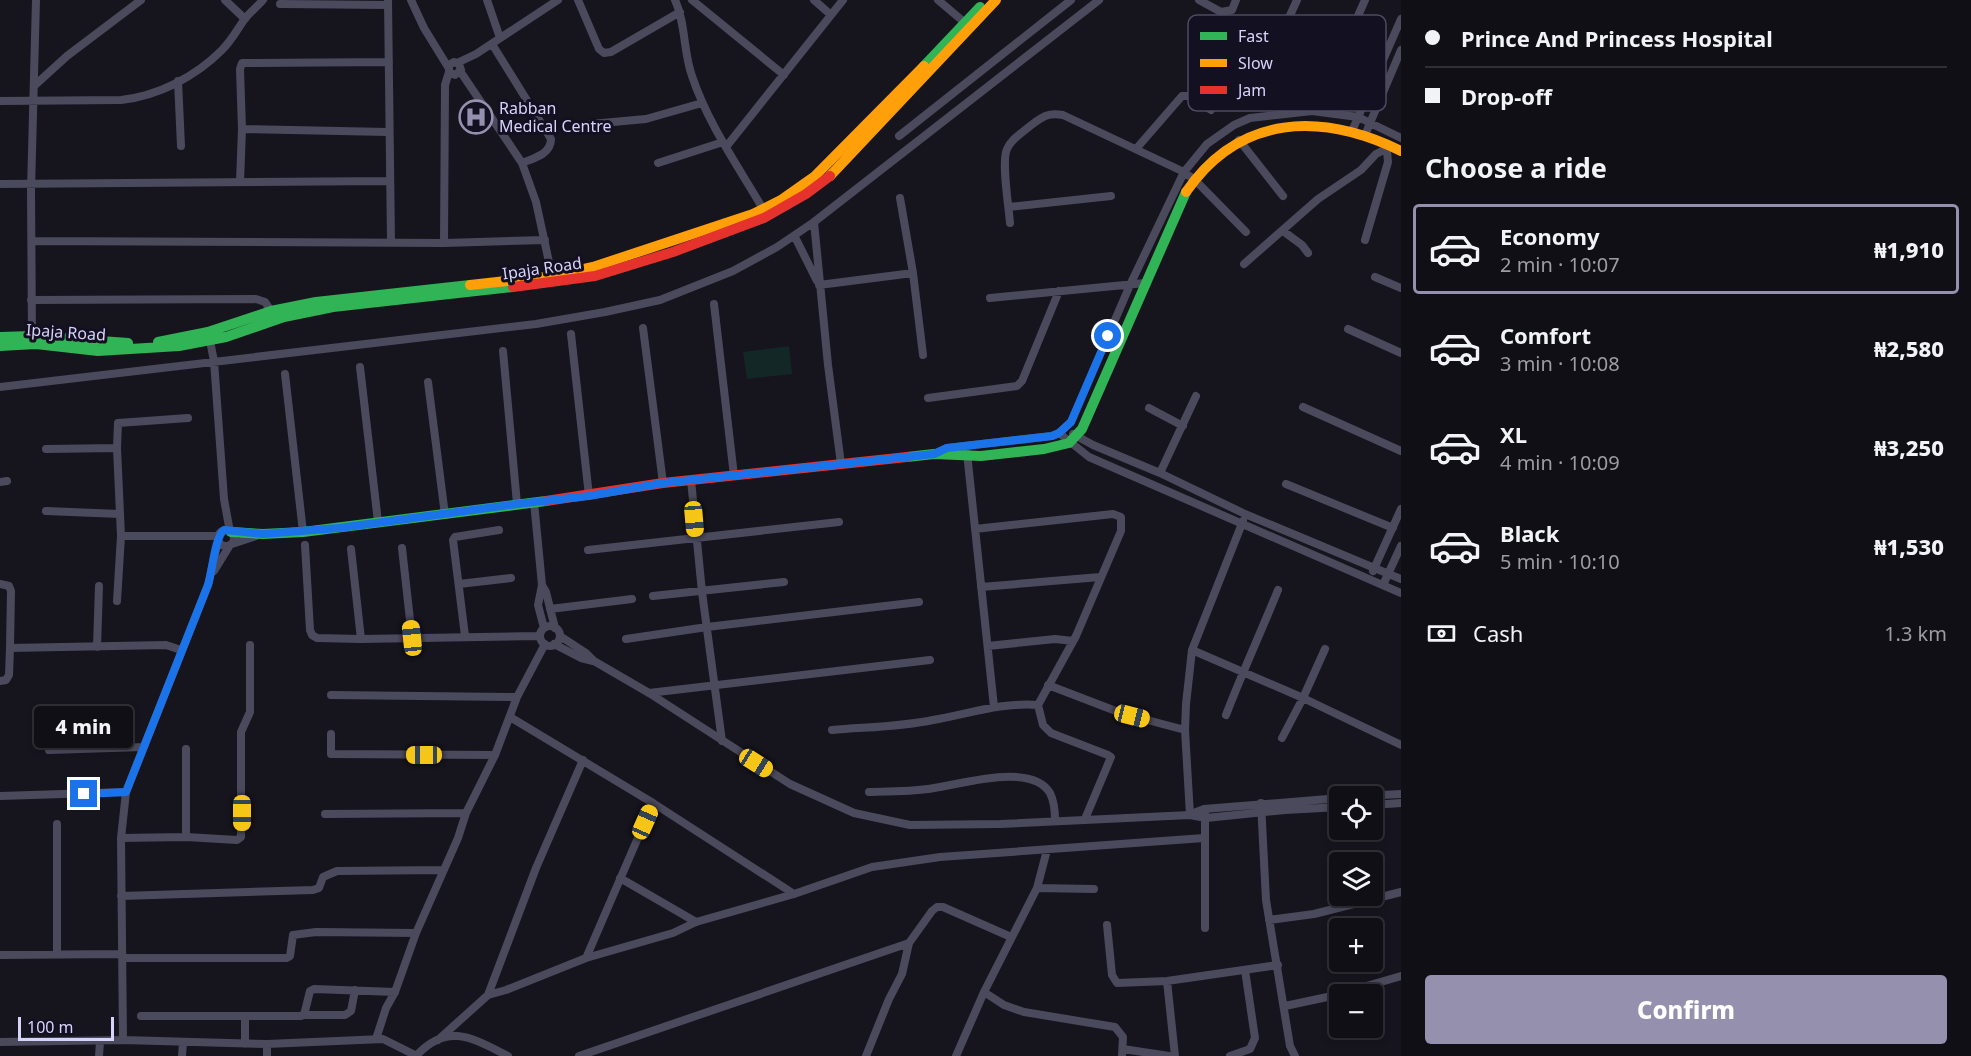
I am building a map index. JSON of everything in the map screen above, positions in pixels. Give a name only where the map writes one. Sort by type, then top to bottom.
[{"type":"main road","name":"Ipaja Road","points":[[0,337],[32,336],[114,343],[166,341],[208,332],[271,310],[316,302],[552,276],[625,263],[764,218],[806,194],[837,170],[928,67],[964,22],[986,0]]},
{"type":"main road","name":"Ipaja Road","points":[[0,346],[36,344],[99,351],[179,346],[226,338],[284,317],[333,307],[562,282],[595,276],[782,200],[815,176],[996,0]]},
{"type":"main road","points":[[224,534],[303,532],[589,496],[663,483],[934,454],[948,456],[967,451],[1042,449],[1072,440],[1082,429],[1187,191],[1222,152],[1239,140],[1299,123],[1352,131],[1393,149]]},
{"type":"street","points":[[32,336],[32,183],[36,0]]},
{"type":"street","points":[[34,86],[66,56],[141,0]]},
{"type":"street","points":[[225,0],[245,19]]},
{"type":"street","points":[[0,101],[121,100],[140,98],[158,92],[221,51],[245,19],[263,0]]},
{"type":"street","points":[[411,0],[436,47],[470,88],[522,164],[536,202],[552,276]]},
{"type":"street","points":[[487,0],[500,38]]},
{"type":"street","points":[[444,243],[445,85],[455,69],[558,0]]},
{"type":"street","points":[[578,0],[599,49],[604,53],[611,52],[680,12]]},
{"type":"street","points":[[675,0],[680,12],[689,68],[702,103],[764,209]]},
{"type":"street","points":[[692,0],[784,75]]},
{"type":"street","points":[[814,0],[831,15]]},
{"type":"street","points":[[658,163],[724,144],[784,75],[843,0]]},
{"type":"street","points":[[938,0],[964,22]]},
{"type":"street","points":[[899,136],[1071,0]]},
{"type":"street","points":[[0,387],[536,324],[660,300],[722,275],[795,237],[1099,0]]},
{"type":"street","points":[[1198,0],[1221,12],[1232,10],[1236,0]]},
{"type":"street","points":[[1290,15],[1297,0]]},
{"type":"street","points":[[1358,15],[1365,0]]},
{"type":"street","points":[[280,4],[388,2],[391,242]]},
{"type":"street","points":[[1386,53],[1401,19]]},
{"type":"street","points":[[492,44],[551,139],[548,151],[522,164]]},
{"type":"street","points":[[1386,85],[1401,50]]},
{"type":"street","points":[[240,182],[242,129],[240,69],[242,63],[389,62]]},
{"type":"street","points":[[178,81],[181,146]]},
{"type":"street","points":[[1136,149],[1182,96],[1188,96]]},
{"type":"street","points":[[591,124],[646,119],[702,103]]},
{"type":"street","points":[[994,707],[967,451],[1041,438],[1063,431],[1071,422],[1130,285],[1184,172],[1207,144],[1234,125],[1250,118],[1312,111],[1358,117],[1401,138]]},
{"type":"street","points":[[1352,131],[1361,111]]},
{"type":"street","points":[[1365,135],[1375,111]]},
{"type":"street","points":[[1010,223],[1006,150],[1013,140],[1046,114],[1055,113],[1184,172],[1195,180],[1246,232]]},
{"type":"street","points":[[242,129],[388,132]]},
{"type":"street","points":[[1239,140],[1283,196]]},
{"type":"street","points":[[1244,264],[1318,200],[1361,170],[1376,154],[1393,149]]},
{"type":"street","points":[[1365,240],[1393,149]]},
{"type":"street","points":[[0,184],[389,182]]},
{"type":"street","points":[[1009,207],[1111,196]]},
{"type":"street","points":[[900,198],[914,273],[923,355]]},
{"type":"street","points":[[814,222],[819,285],[841,464]]},
{"type":"street","points":[[1283,231],[1302,245],[1308,253]]},
{"type":"street","points":[[795,237],[819,285]]},
{"type":"street","points":[[32,241],[444,243],[545,240]]},
{"type":"street","points":[[819,285],[914,273]]},
{"type":"street","points":[[1375,277],[1401,288]]},
{"type":"street","points":[[990,298],[1145,283]]},
{"type":"street","points":[[928,398],[1017,386],[1022,381],[1059,291]]},
{"type":"street","points":[[32,300],[256,299],[265,302],[271,310]]},
{"type":"street","points":[[714,304],[734,476]]},
{"type":"street","points":[[643,328],[663,483]]},
{"type":"street","points":[[1348,329],[1401,353]]},
{"type":"street","points":[[571,334],[589,496]]},
{"type":"street","points":[[210,341],[214,361],[224,499],[222,545],[231,545],[263,534]]},
{"type":"street","points":[[503,351],[517,504]]},
{"type":"street","points":[[360,367],[378,522]]},
{"type":"street","points":[[285,374],[303,532]]},
{"type":"street","points":[[428,382],[445,515]]},
{"type":"street","points":[[1160,473],[1196,396]]},
{"type":"street","points":[[1303,407],[1401,451]]},
{"type":"street","points":[[1149,408],[1183,426]]},
{"type":"street","points":[[117,601],[121,536],[118,423],[188,418]]},
{"type":"street","points":[[1063,431],[1089,457],[1401,593]]},
{"type":"street","points":[[1072,440],[1093,445],[1160,473],[1245,514],[1401,579]]},
{"type":"street","points":[[46,449],[117,448]]},
{"type":"street","points":[[691,480],[702,592],[722,741]]},
{"type":"street","points":[[1286,484],[1393,528]]},
{"type":"street","points":[[376,1039],[386,1008],[395,992],[416,933],[458,838],[466,813],[495,755],[517,697],[545,644],[538,605],[542,585],[534,502]]},
{"type":"street","points":[[1369,579],[1401,509]]},
{"type":"street","points":[[46,511],[120,514]]},
{"type":"street","points":[[975,529],[1113,514],[1121,517],[1121,531],[1073,641],[1038,705],[1043,725],[1051,732],[1111,758],[1085,819]]},
{"type":"street","points":[[1190,815],[1185,704],[1192,650],[1245,514]]},
{"type":"street","points":[[588,550],[839,522]]},
{"type":"street","points":[[465,636],[453,544],[455,537],[499,530]]},
{"type":"street","points":[[123,1041],[121,838],[126,792],[212,574],[224,534]]},
{"type":"street","points":[[121,536],[224,534],[234,538],[212,574]]},
{"type":"street","points":[[305,545],[310,630],[317,638],[465,636],[542,632],[549,626],[555,628]]},
{"type":"street","points":[[1383,585],[1401,546]]},
{"type":"street","points":[[402,548],[412,638]]},
{"type":"street","points":[[351,549],[361,639]]},
{"type":"street","points":[[981,587],[1100,577]]},
{"type":"street","points":[[459,584],[511,578]]},
{"type":"street","points":[[653,596],[784,582]]},
{"type":"street","points":[[0,584],[9,586],[11,591],[9,675],[6,680],[0,681]]},
{"type":"street","points":[[542,585],[546,592],[555,628],[560,636],[594,661],[649,693],[790,784],[854,813],[910,825],[1000,824],[1190,815],[1206,818],[1329,799]]},
{"type":"street","points":[[97,646],[99,586]]},
{"type":"street","points":[[1226,715],[1278,590]]},
{"type":"street","points":[[550,609],[632,598]]},
{"type":"street","points":[[626,639],[707,627],[919,603]]},
{"type":"street","points":[[554,644],[560,636]]},
{"type":"street","points":[[988,646],[1055,639],[1073,641]]},
{"type":"street","points":[[545,644],[554,644],[581,658],[594,661]]},
{"type":"street","points":[[10,648],[166,645],[181,650]]},
{"type":"street","points":[[121,838],[186,837],[237,840],[241,837],[242,732],[250,712],[250,645]]},
{"type":"street","points":[[1282,738],[1325,649]]},
{"type":"street","points":[[1192,650],[1303,698],[1401,745]]},
{"type":"street","points":[[649,693],[930,660]]},
{"type":"street","points":[[1048,685],[1121,713],[1185,730]]},
{"type":"street","points":[[331,695],[517,697]]},
{"type":"street","points":[[832,730],[931,721],[994,707],[1038,705]]},
{"type":"street","points":[[510,717],[653,803],[794,894]]},
{"type":"street","points":[[331,734],[331,754],[495,755]]},
{"type":"street","points":[[49,750],[143,747]]},
{"type":"street","points":[[186,749],[186,837]]},
{"type":"street","points":[[488,995],[536,868],[583,760]]},
{"type":"street","points":[[869,792],[920,790],[996,777],[1031,779],[1050,793],[1055,809],[1055,820]]},
{"type":"street","points":[[0,796],[126,792]]},
{"type":"street","points":[[1383,795],[1401,794]]},
{"type":"street","points":[[586,958],[653,803]]},
{"type":"street","points":[[1383,804],[1401,803]]},
{"type":"street","points":[[1190,815],[1204,809],[1329,807]]},
{"type":"street","points":[[1262,808],[1266,900],[1290,1046],[1295,1056]]},
{"type":"street","points":[[1204,809],[1206,818],[1204,838],[1205,928]]},
{"type":"street","points":[[325,814],[466,813]]},
{"type":"street","points":[[57,824],[57,954]]},
{"type":"street","points":[[0,1042],[123,1041],[267,1044],[376,1039],[389,1041],[417,1056],[488,995],[586,958],[673,933],[696,922],[794,894],[872,867],[940,857],[1204,838]]},
{"type":"street","points":[[956,1056],[984,992],[1037,888],[1047,850]]},
{"type":"street","points":[[121,896],[313,891],[319,888],[323,877],[337,871],[443,870]]},
{"type":"street","points":[[620,878],[696,922]]},
{"type":"street","points":[[1037,888],[1094,889]]},
{"type":"street","points":[[1269,920],[1314,914],[1401,892]]},
{"type":"street","points":[[866,1056],[889,999],[902,974],[909,943],[932,910],[937,907],[943,908],[1011,937]]},
{"type":"street","points":[[1107,925],[1112,975],[1117,983],[1167,981],[1278,965]]},
{"type":"street","points":[[0,955],[287,958],[292,952],[293,935],[316,932],[416,933]]},
{"type":"street","points":[[579,1056],[909,943]]},
{"type":"street","points":[[1230,1056],[1250,1049],[1255,1038],[1245,970]]},
{"type":"street","points":[[1285,1006],[1332,996],[1401,976]]},
{"type":"street","points":[[1167,981],[1175,1056]]},
{"type":"street","points":[[304,1015],[310,991],[314,989],[395,992]]},
{"type":"street","points":[[141,1016],[345,1015],[349,1013],[355,990]]},
{"type":"street","points":[[984,992],[1004,1005],[1024,1012],[1115,1027],[1123,1036],[1122,1052],[1169,1056]]},
{"type":"street","points":[[245,1016],[245,1044]]},
{"type":"street","points":[[438,1040],[458,1035],[476,1039],[508,1056]]},
{"type":"street","points":[[99,1056],[100,1042]]},
{"type":"street","points":[[182,1056],[183,1042]]},
{"type":"street","points":[[267,1044],[267,1056]]},
{"type":"green space","points":[[789,346],[792,374],[747,379],[743,352]]},
{"type":"traffic: fast","points":[[924,66],[980,7]]},
{"type":"traffic: fast","points":[[907,457],[934,454],[981,456],[1044,449],[1069,443],[1082,429],[1186,192]]},
{"type":"traffic: fast","points":[[158,342],[208,332],[271,311],[316,302],[470,285]]},
{"type":"traffic: fast","points":[[0,346],[36,344],[98,351],[179,346],[226,337],[284,317],[333,307],[513,287]]},
{"type":"traffic: fast","points":[[0,337],[32,336],[128,343]]},
{"type":"traffic: fast","points":[[231,532],[263,534],[303,532],[546,501]]},
{"type":"traffic: slow","points":[[830,176],[996,0]]},
{"type":"traffic: slow","points":[[470,285],[552,276],[593,267],[753,214],[781,200],[815,176],[924,66]]},
{"type":"traffic: slow","points":[[1186,192],[1207,166],[1231,147],[1257,134],[1284,128],[1312,126],[1341,130],[1371,138],[1401,151]]},
{"type":"traffic: jam","points":[[513,287],[595,276],[673,252],[764,218],[806,194],[830,176]]},
{"type":"traffic: jam","points":[[546,501],[663,483],[907,457]]},
{"type":"place","name":"Rabban Medical Centre","points":[[476,117]]},
{"type":"route","points":[[84,794],[126,792],[208,585],[221,531],[263,534],[339,528],[589,496],[663,483],[934,454],[947,448],[1052,436],[1066,428],[1071,422],[1108,336]]}]
